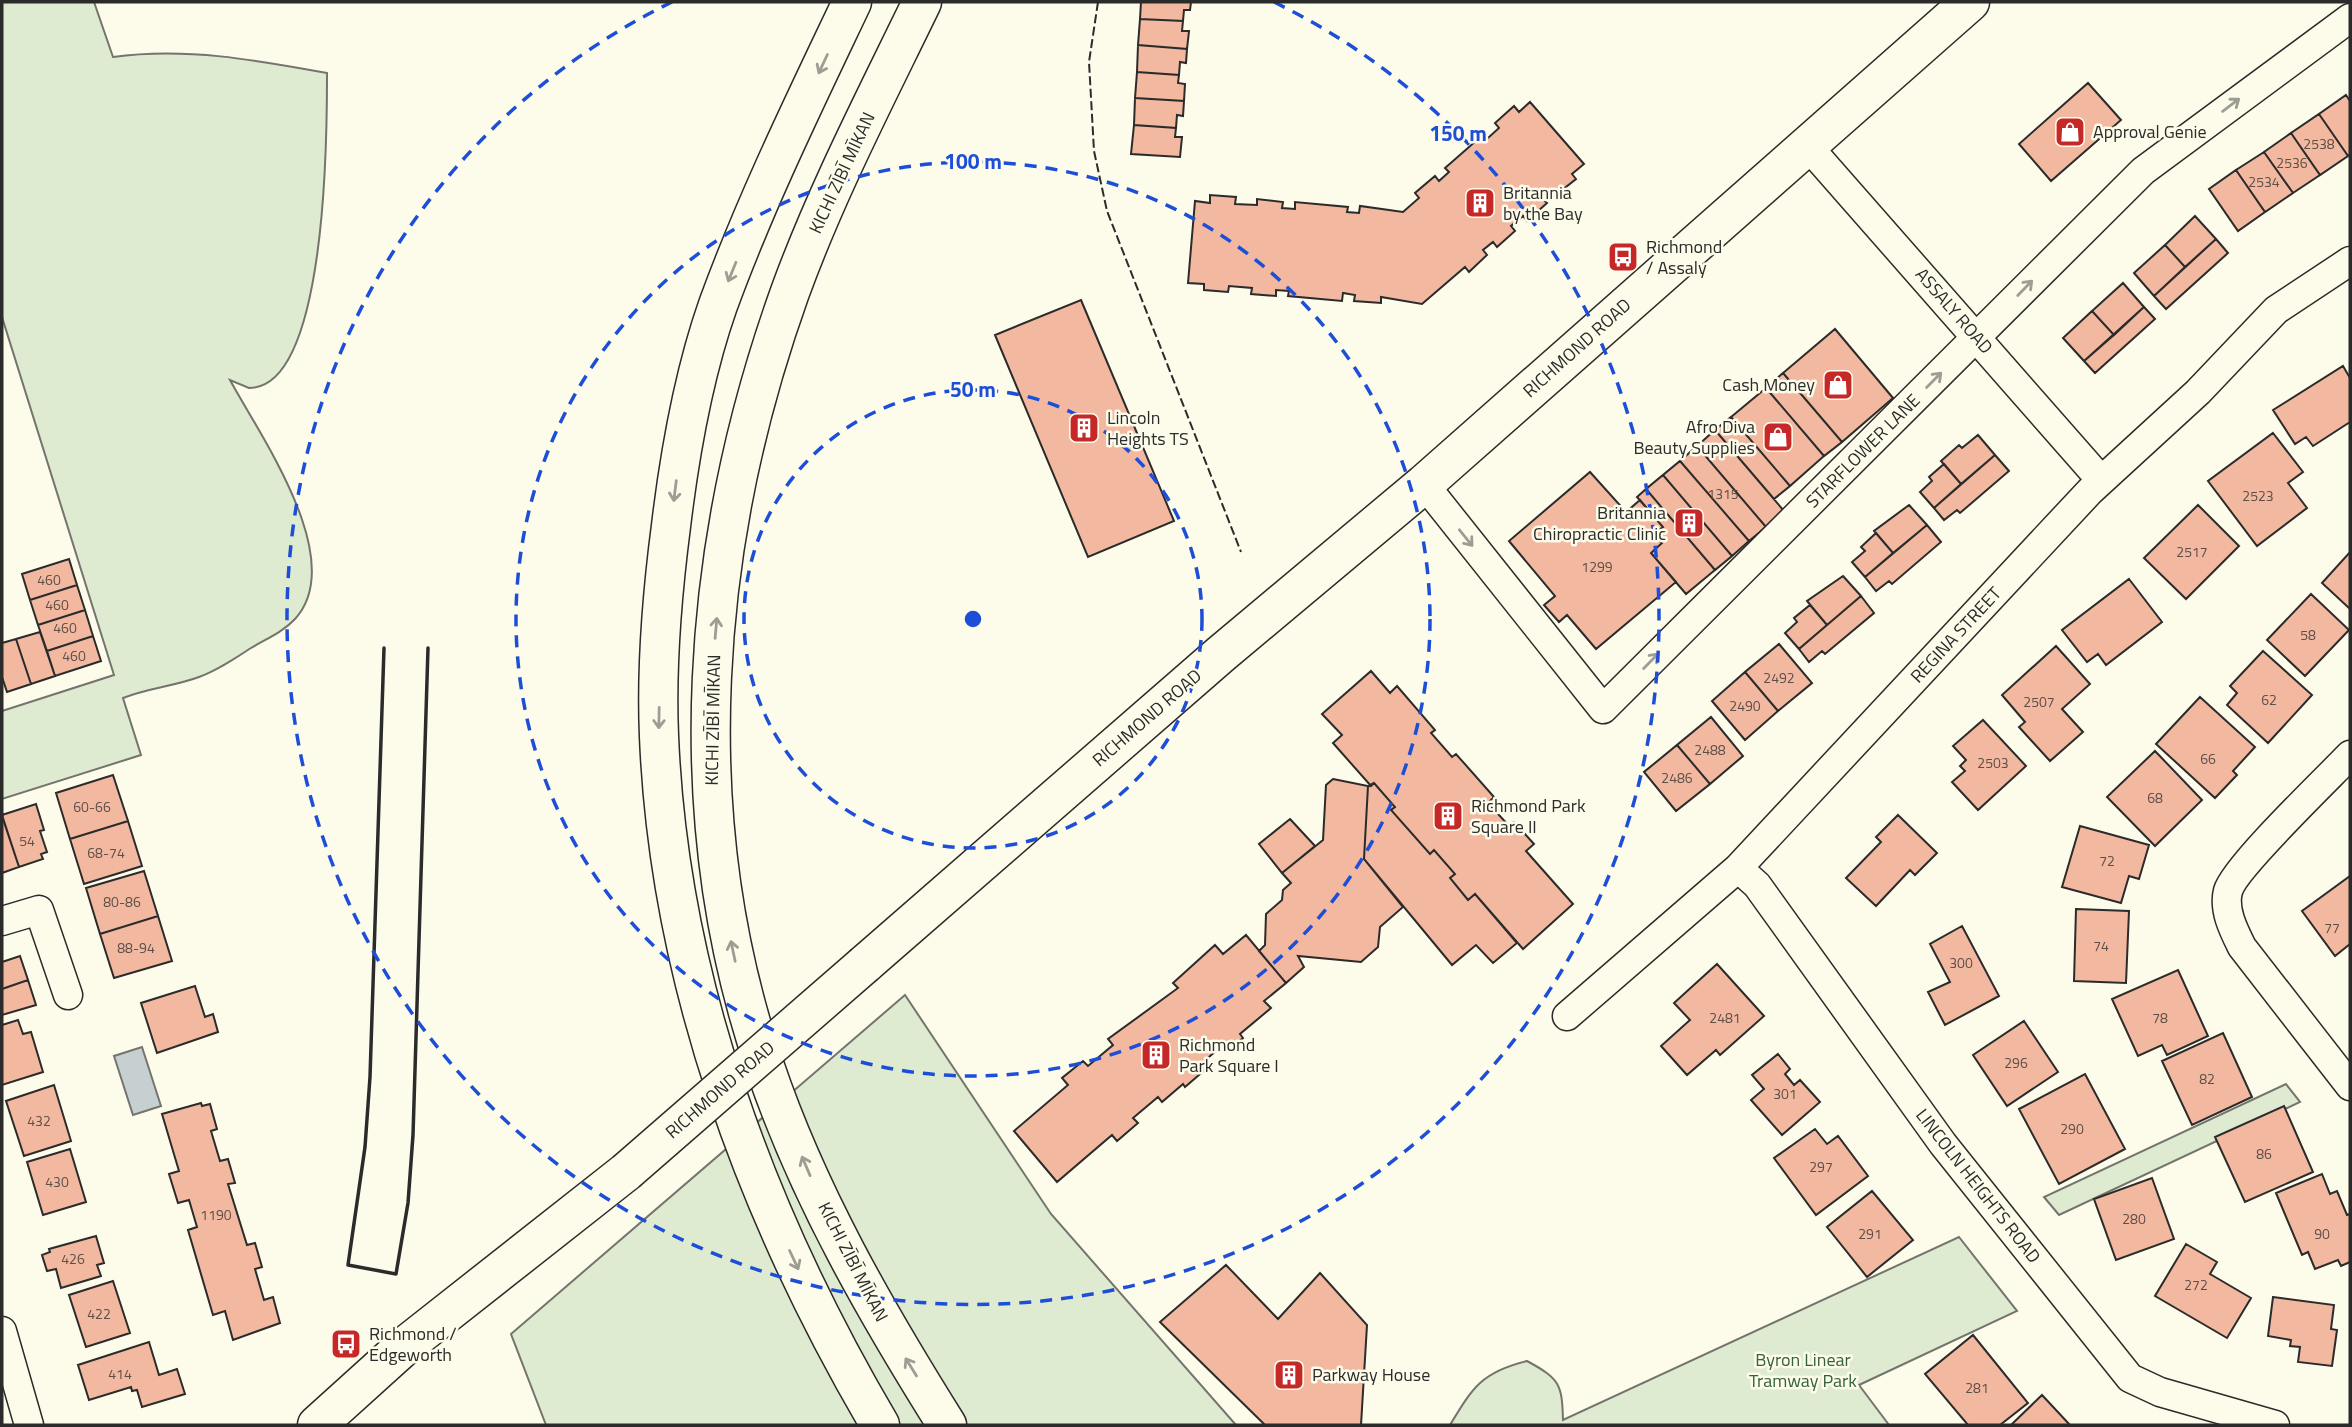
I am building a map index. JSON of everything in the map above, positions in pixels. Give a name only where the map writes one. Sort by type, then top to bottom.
[{"type":"main road","points":[[852,2],[790,132],[718,307],[682,439],[662,599],[658,733],[667,832],[681,928],[723,1083],[783,1236],[823,1323],[880,1425]]},
{"type":"main road","name":"KICHI ZĪBĪ MĪKAN","points":[[922,2],[811,237],[789,294],[752,415],[726,546],[716,622],[710,778],[715,853],[723,905],[765,1068],[839,1238],[893,1339],[947,1425]]},
{"type":"main road","name":"RICHMOND ROAD","points":[[317,1425],[400,1350],[626,1172],[1222,654],[1424,484],[1970,2]]},
{"type":"street","name":"STARFLOWER LANE","points":[[1424,484],[1603,709],[2143,171],[2350,18]]},
{"type":"street","name":"ASSALY ROAD","points":[[1806,144],[2101,480]]},
{"type":"street","name":"REGINA STREET","points":[[1567,1016],[1738,869],[2101,480],[2197,392],[2276,310],[2350,261]]},
{"type":"street","points":[[2350,755],[2244,866],[2228,891],[2230,923],[2242,947],[2350,1086]]},
{"type":"street","name":"LINCOLN HEIGHTS ROAD","points":[[1738,869],[1757,885],[1942,1144],[2130,1378],[2160,1392],[2275,1425]]},
{"type":"street","points":[[2,921],[39,910],[68,995]]},
{"type":"street","points":[[2,1331],[29,1425]]},
{"type":"green space","points":[[2,2],[94,2],[113,57],[194,54],[327,73],[326,145],[318,251],[308,303],[295,347],[275,377],[249,388],[230,380],[278,464],[294,498],[306,532],[312,564],[309,594],[290,624],[219,668],[190,680],[123,698],[141,755],[2,799],[2,711],[114,675],[2,317]]},
{"type":"green space","points":[[905,995],[1051,1214],[1236,1425],[546,1425],[511,1334]]},
{"type":"green space","points":[[2286,1084],[2300,1102],[2059,1215],[2044,1197]]},
{"type":"green space","name":"Byron Linear Tramway Park","points":[[1959,1237],[2017,1311],[1859,1385],[1889,1425],[1450,1425],[1480,1383],[1512,1365],[1527,1361],[1553,1378],[1562,1398],[1563,1420]]},
{"type":"shaded area","points":[[142,1047],[161,1106],[133,1115],[114,1056]]},
{"type":"building","points":[[1141,2],[1191,2],[1190,10],[1184,10],[1183,21],[1140,19]]},
{"type":"building","points":[[1140,19],[1183,21],[1182,31],[1189,31],[1187,49],[1138,45]]},
{"type":"building","points":[[1138,45],[1187,49],[1186,63],[1180,62],[1179,75],[1137,72]]},
{"type":"building","points":[[1137,72],[1179,75],[1178,83],[1185,84],[1184,101],[1135,98]]},
{"type":"building","name":"Approval Genie","points":[[2088,83],[2121,120],[2051,181],[2019,144]]},
{"type":"building","points":[[2346,95],[2350,101],[2348,156],[2319,114]]},
{"type":"building","points":[[1135,98],[1184,101],[1183,116],[1177,115],[1176,128],[1134,125]]},
{"type":"building","name":"Britannia by the Bay","points":[[1530,102],[1584,164],[1572,174],[1576,179],[1557,194],[1554,190],[1543,199],[1547,203],[1527,221],[1523,216],[1511,226],[1515,231],[1497,247],[1493,242],[1483,250],[1487,255],[1469,272],[1465,267],[1422,304],[1381,297],[1381,303],[1354,301],[1355,295],[1343,293],[1342,301],[1288,296],[1289,291],[1276,290],[1276,296],[1251,294],[1252,288],[1229,286],[1228,292],[1204,290],[1204,284],[1188,283],[1195,201],[1210,203],[1210,195],[1236,197],[1235,204],[1257,205],[1257,199],[1283,202],[1282,208],[1295,209],[1295,202],[1348,207],[1347,212],[1359,213],[1360,206],[1403,212],[1419,198],[1415,193],[1435,176],[1439,181],[1449,172],[1445,168],[1485,133],[1488,138],[1499,128],[1495,123],[1514,106],[1519,112]]},
{"type":"building","points":[[2319,114],[2348,156],[2320,175],[2291,133]]},
{"type":"building","points":[[1134,125],[1176,128],[1175,137],[1182,137],[1180,157],[1131,154]]},
{"type":"building","points":[[2291,133],[2320,175],[2293,193],[2264,152]]},
{"type":"building","points":[[2264,152],[2293,193],[2265,212],[2236,170]]},
{"type":"building","points":[[2236,170],[2265,212],[2238,231],[2209,189]]},
{"type":"building","points":[[2195,216],[2216,239],[2185,267],[2165,245]]},
{"type":"building","points":[[2216,239],[2228,253],[2166,309],[2154,296]]},
{"type":"building","points":[[2165,245],[2185,267],[2154,296],[2134,273]]},
{"type":"building","points":[[2123,283],[2144,307],[2114,335],[2092,311]]},
{"type":"building","name":"Lincoln Heights TS","points":[[1081,300],[1174,521],[1088,557],[995,335]]},
{"type":"building","points":[[2144,307],[2155,319],[2095,373],[2084,361]]},
{"type":"building","points":[[2092,311],[2114,335],[2084,361],[2063,338]]},
{"type":"building","name":"Cash Money","points":[[1835,329],[1893,398],[1842,442],[1783,373]]},
{"type":"building","points":[[2343,366],[2350,378],[2350,422],[2313,446],[2306,437],[2295,444],[2273,410]]},
{"type":"building","points":[[1783,373],[1842,442],[1824,456],[1766,388]]},
{"type":"building","name":"Afro Diva Beauty Supplies","points":[[1766,388],[1824,456],[1790,486],[1731,417]]},
{"type":"building","points":[[1731,417],[1790,486],[1774,499],[1715,430]]},
{"type":"building","points":[[1715,430],[1784,511],[1766,527],[1697,446]]},
{"type":"building","points":[[2273,433],[2303,472],[2288,483],[2307,508],[2257,546],[2208,481]]},
{"type":"building","points":[[1978,435],[1995,455],[1961,484],[1941,461],[1959,445],[1962,448]]},
{"type":"building","points":[[1697,446],[1766,527],[1749,541],[1680,461]]},
{"type":"building","points":[[1995,455],[2009,471],[1960,513],[1957,510],[1944,520],[1934,508]]},
{"type":"building","points":[[1680,461],[1749,541],[1732,556],[1663,475]]},
{"type":"building","points":[[1944,464],[1961,484],[1934,508],[1920,492],[1932,481],[1929,477]]},
{"type":"building","points":[[1590,472],[1626,512],[1640,500],[1663,527],[1654,534],[1662,543],[1651,553],[1676,582],[1596,649],[1567,615],[1559,622],[1544,605],[1555,596],[1509,541]]},
{"type":"building","name":"Britannia Chiropractic Clinic","points":[[1663,475],[1732,556],[1715,570],[1646,489]]},
{"type":"building","points":[[1646,489],[1715,570],[1686,594],[1651,553],[1662,543],[1654,534],[1663,527],[1637,497]]},
{"type":"building","points":[[1909,505],[1927,525],[1893,553],[1874,531]]},
{"type":"building","points":[[2198,505],[2239,546],[2186,599],[2144,558]]},
{"type":"building","points":[[1927,525],[1941,542],[1892,584],[1889,581],[1876,591],[1865,577]]},
{"type":"building","points":[[1876,533],[1893,553],[1865,577],[1852,562],[1865,551],[1861,547]]},
{"type":"building","points":[[2350,552],[2350,609],[2322,583]]},
{"type":"building","points":[[69,559],[77,585],[30,600],[22,574]]},
{"type":"building","points":[[1843,576],[1861,596],[1827,625],[1807,601]]},
{"type":"building","points":[[2129,579],[2162,622],[2106,665],[2098,654],[2087,662],[2062,630]]},
{"type":"building","points":[[77,585],[85,610],[38,625],[30,600]]},
{"type":"building","points":[[2311,594],[2349,630],[2305,676],[2267,640]]},
{"type":"building","points":[[1861,596],[1874,613],[1825,654],[1822,651],[1809,662],[1799,649]]},
{"type":"building","points":[[1810,605],[1827,625],[1799,649],[1785,633],[1797,622],[1794,618]]},
{"type":"building","points":[[85,610],[93,636],[47,651],[38,625]]},
{"type":"building","points":[[40,632],[55,676],[31,684],[16,639]]},
{"type":"building","points":[[93,636],[101,661],[55,676],[47,651]]},
{"type":"building","points":[[16,639],[31,684],[7,692],[2,677],[2,643]]},
{"type":"building","points":[[1779,644],[1812,683],[1778,711],[1745,672]]},
{"type":"building","points":[[2056,646],[2090,684],[2062,709],[2083,732],[2050,761],[2019,727],[2025,722],[2002,695]]},
{"type":"building","points":[[2263,651],[2312,695],[2268,743],[2227,705],[2237,693],[2230,686]]},
{"type":"building","name":"Richmond Park Square II","points":[[1371,671],[1390,693],[1397,686],[1435,730],[1431,733],[1452,757],[1456,754],[1494,797],[1488,803],[1509,826],[1514,822],[1534,844],[1526,851],[1573,904],[1523,949],[1475,894],[1468,900],[1450,878],[1455,874],[1434,850],[1430,854],[1391,810],[1395,807],[1374,783],[1371,786],[1333,743],[1342,735],[1322,714]]},
{"type":"building","points":[[1745,672],[1778,711],[1745,740],[1712,701]]},
{"type":"building","points":[[2200,697],[2255,747],[2233,771],[2237,775],[2215,798],[2156,744]]},
{"type":"building","points":[[1711,717],[1743,756],[1710,784],[1677,745]]},
{"type":"building","points":[[1983,720],[2026,766],[1978,810],[1952,782],[1965,771],[1960,766],[1966,760],[1953,746]]},
{"type":"building","points":[[1677,745],[1710,784],[1676,811],[1644,772]]},
{"type":"building","points":[[2155,751],[2202,800],[2155,846],[2107,797]]},
{"type":"building","points":[[113,775],[128,821],[70,839],[56,793]]},
{"type":"building","points":[[1333,779],[1368,786],[1364,859],[1403,907],[1380,927],[1378,947],[1361,962],[1298,956],[1304,967],[1286,983],[1259,951],[1265,945],[1266,914],[1282,900],[1283,890],[1291,883],[1282,873],[1323,840],[1326,785]]},
{"type":"building","points":[[1374,783],[1395,807],[1391,810],[1430,854],[1434,850],[1455,874],[1450,878],[1468,900],[1475,894],[1517,943],[1493,963],[1476,945],[1452,965],[1364,859],[1368,786]]},
{"type":"building","points":[[36,804],[44,830],[40,831],[47,852],[41,854],[43,859],[19,867],[2,815]]},
{"type":"building","points":[[1898,815],[1937,853],[1915,875],[1910,870],[1876,906],[1846,878],[1881,842],[1876,837]]},
{"type":"building","points":[[2,816],[19,867],[2,873]]},
{"type":"building","points":[[1290,819],[1315,846],[1282,873],[1259,844]]},
{"type":"building","points":[[128,821],[142,866],[84,884],[70,839]]},
{"type":"building","points":[[2080,826],[2149,845],[2139,879],[2129,876],[2121,903],[2062,887]]},
{"type":"building","points":[[144,871],[158,916],[100,934],[86,888]]},
{"type":"building","points":[[2350,876],[2350,944],[2335,956],[2302,911]]},
{"type":"building","points":[[2076,909],[2129,911],[2126,983],[2074,981]]},
{"type":"building","points":[[158,916],[172,961],[114,978],[100,934]]},
{"type":"building","points":[[1962,926],[1999,996],[1945,1025],[1928,992],[1950,982],[1930,944]]},
{"type":"building","name":"Richmond Park Square I","points":[[1246,935],[1286,983],[1264,1001],[1271,1008],[1240,1034],[1243,1038],[1230,1049],[1225,1043],[1201,1064],[1206,1069],[1185,1087],[1183,1084],[1162,1102],[1158,1097],[1133,1118],[1138,1123],[1117,1141],[1112,1135],[1057,1182],[1014,1131],[1068,1085],[1062,1078],[1083,1061],[1088,1066],[1113,1045],[1108,1039],[1178,988],[1173,983],[1215,945],[1223,954]]},
{"type":"building","points":[[20,956],[28,980],[2,989],[2,962]]},
{"type":"building","points":[[1717,964],[1764,1016],[1720,1055],[1716,1050],[1687,1075],[1661,1046],[1690,1020],[1674,1003]]},
{"type":"building","points":[[2178,970],[2208,1036],[2167,1055],[2162,1045],[2138,1056],[2112,999]]},
{"type":"building","points":[[28,980],[36,1005],[2,1015],[2,989]]},
{"type":"building","points":[[195,986],[205,1017],[213,1014],[218,1032],[157,1053],[141,1003]]},
{"type":"building","points":[[18,1020],[23,1034],[31,1032],[43,1072],[2,1085],[2,1025]]},
{"type":"building","points":[[2024,1021],[2058,1072],[2007,1106],[1973,1055]]},
{"type":"building","points":[[2223,1033],[2252,1097],[2192,1125],[2162,1061]]},
{"type":"building","points":[[1778,1054],[1790,1069],[1785,1074],[1794,1085],[1800,1080],[1820,1102],[1782,1135],[1751,1100],[1764,1089],[1752,1075]]},
{"type":"building","points":[[2085,1074],[2125,1149],[2059,1184],[2019,1109]]},
{"type":"building","points":[[54,1085],[71,1141],[24,1156],[6,1101]]},
{"type":"building","points":[[201,1103],[202,1106],[210,1104],[217,1129],[211,1131],[220,1161],[228,1159],[235,1183],[228,1184],[247,1245],[255,1243],[262,1267],[255,1269],[264,1300],[273,1297],[280,1323],[233,1340],[225,1311],[213,1315],[188,1230],[197,1227],[189,1200],[178,1203],[169,1174],[179,1171],[162,1114]]},
{"type":"building","points":[[2284,1106],[2313,1172],[2245,1202],[2215,1137]]},
{"type":"building","points":[[1815,1129],[1827,1144],[1838,1136],[1868,1176],[1816,1215],[1774,1158]]},
{"type":"building","points":[[70,1149],[86,1202],[43,1215],[27,1162]]},
{"type":"building","points":[[2322,1174],[2330,1194],[2337,1191],[2347,1215],[2350,1214],[2350,1262],[2341,1266],[2338,1260],[2315,1269],[2308,1252],[2302,1255],[2276,1193]]},
{"type":"building","points":[[2152,1178],[2174,1239],[2116,1260],[2094,1199]]},
{"type":"building","points":[[1872,1191],[1913,1240],[1867,1277],[1827,1227]]},
{"type":"building","points":[[96,1236],[104,1263],[97,1265],[101,1276],[61,1288],[56,1269],[47,1271],[42,1255],[50,1252],[49,1249]]},
{"type":"building","points":[[2186,1244],[2217,1262],[2210,1274],[2251,1298],[2227,1338],[2155,1296]]},
{"type":"building","name":"Parkway House","points":[[1226,1265],[1278,1319],[1320,1273],[1367,1325],[1361,1425],[1265,1425],[1160,1322]]},
{"type":"building","points":[[113,1281],[130,1333],[86,1347],[69,1295]]},
{"type":"building","points":[[2273,1297],[2334,1305],[2331,1329],[2337,1330],[2332,1366],[2298,1362],[2300,1347],[2290,1346],[2291,1340],[2268,1336]]},
{"type":"building","points":[[1973,1335],[2028,1403],[2000,1425],[1968,1425],[1925,1374]]},
{"type":"building","points":[[149,1342],[159,1375],[177,1369],[185,1394],[142,1407],[137,1390],[132,1391],[131,1387],[89,1400],[78,1365]]},
{"type":"building","points":[[2042,1395],[2070,1425],[2011,1425]]},
{"type":"fence","points":[[1098,2],[1089,62],[1094,151],[1107,211],[1241,552]]},
{"type":"wall","points":[[384,648],[370,1077],[365,1147],[348,1265],[396,1274],[408,1203],[413,1135],[428,648]]},
{"type":"place","name":"Approval Genie","points":[[2070,132]]},
{"type":"place","name":"Britannia by the Bay","points":[[1480,203]]},
{"type":"place","name":"Richmond / Assaly","points":[[1623,257]]},
{"type":"place","name":"Cash Money","points":[[1838,385]]},
{"type":"place","name":"Lincoln Heights TS","points":[[1084,428]]},
{"type":"place","name":"Afro Diva Beauty Supplies","points":[[1778,437]]},
{"type":"place","name":"Britannia Chiropractic Clinic","points":[[1689,523]]},
{"type":"place","name":"Richmond Park Square II","points":[[1448,816]]},
{"type":"place","name":"Richmond Park Square I","points":[[1156,1055]]},
{"type":"place","name":"Richmond / Edgeworth","points":[[346,1344]]},
{"type":"place","name":"Parkway House","points":[[1289,1375]]}]
